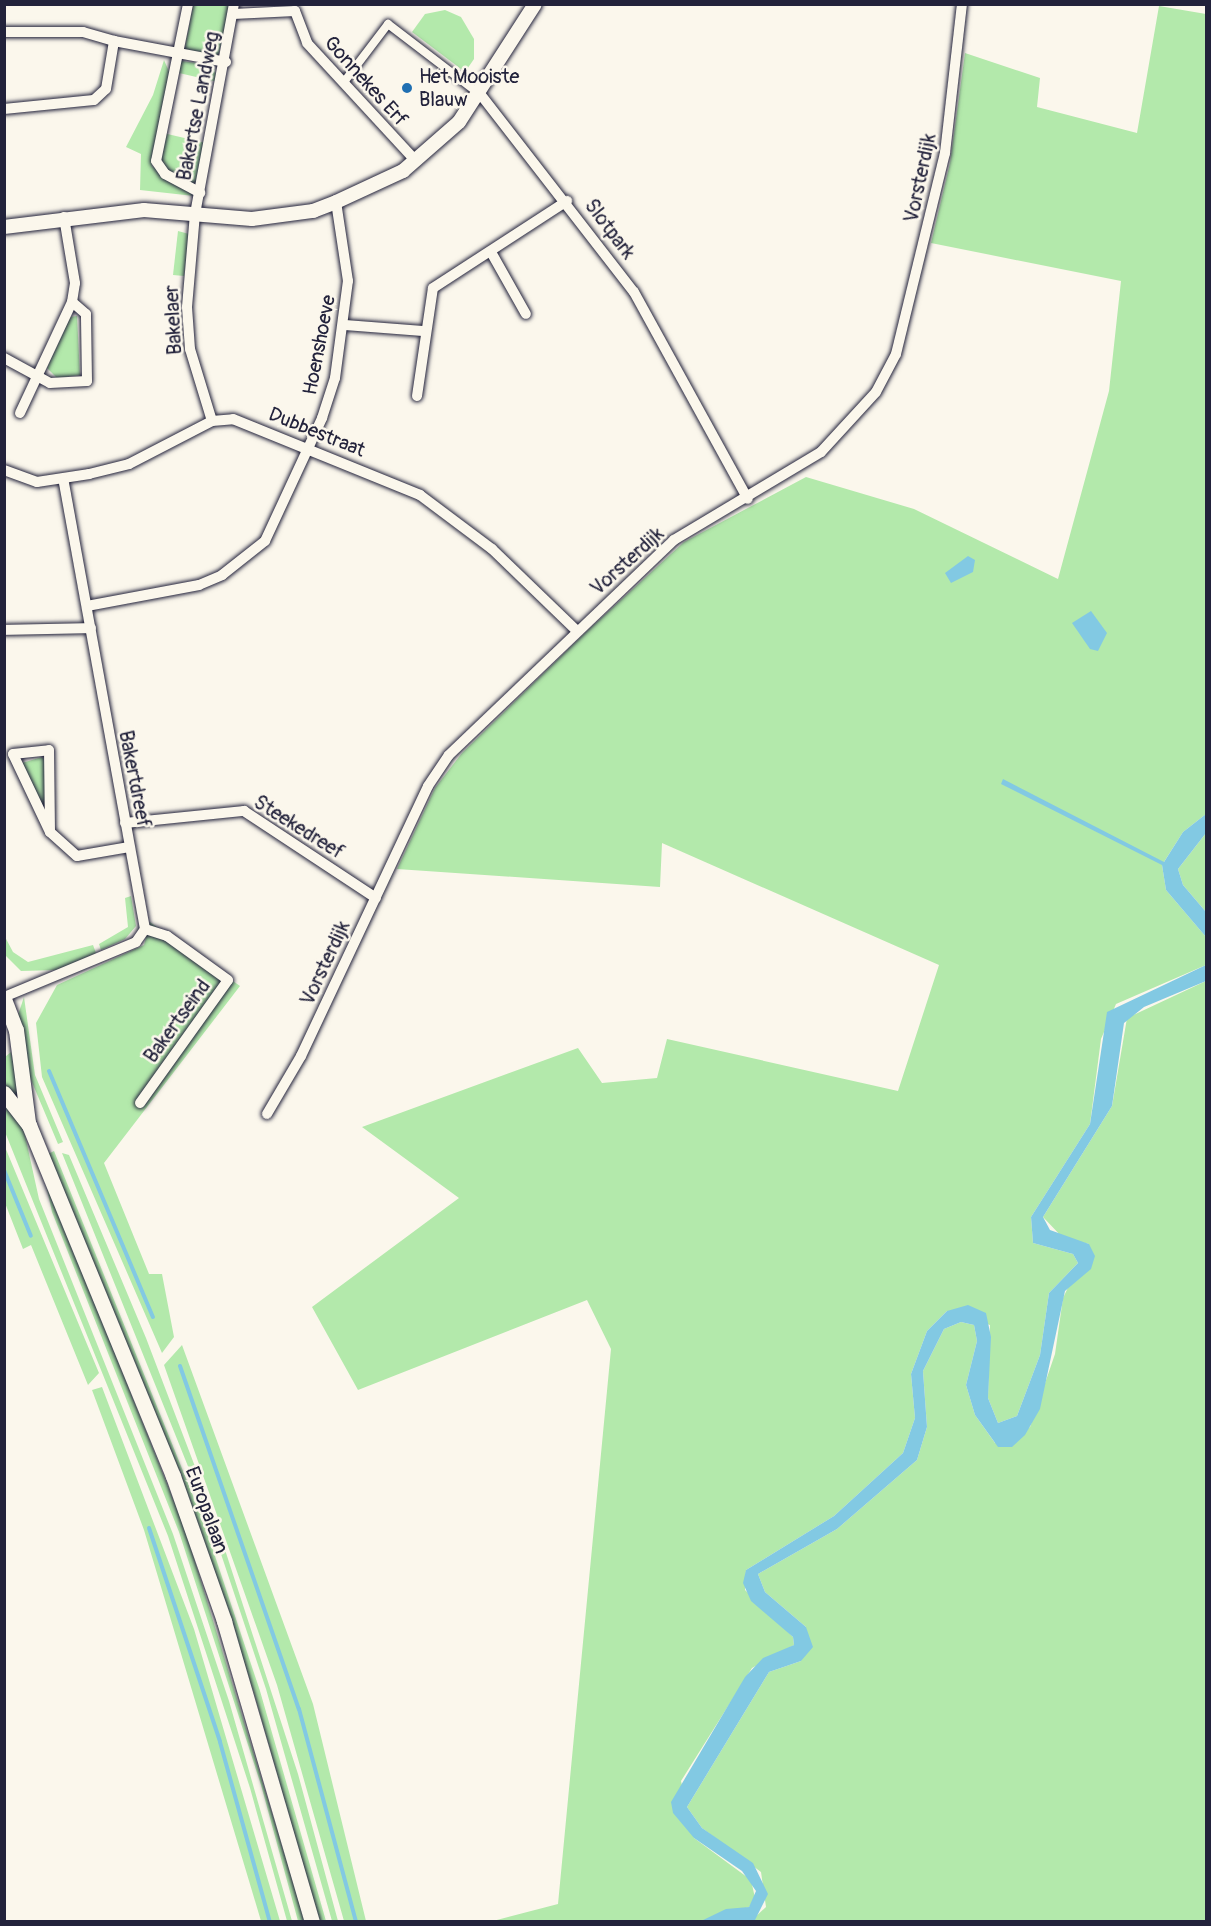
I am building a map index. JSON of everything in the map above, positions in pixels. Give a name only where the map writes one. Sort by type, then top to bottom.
[{"type":"main road","name":"Europalaan","points":[[4,998],[16,1030],[29,1125],[173,1476],[224,1621],[312,1922]]},
{"type":"main road","points":[[4,1050],[16,1030]]},
{"type":"main road","name":"Europalaan","points":[[4,1093],[29,1125]]},
{"type":"street","points":[[188,4],[156,161],[165,174],[200,193]]},
{"type":"street","points":[[4,227],[64,217],[144,210],[195,214],[287,216],[336,202],[416,161],[481,95],[535,4]]},
{"type":"street","name":"Vorsterdijk","points":[[267,1114],[301,1056],[428,786],[449,755],[674,540],[791,474],[842,432],[876,392],[896,354],[945,153],[962,4]]},
{"type":"street","name":"Gonnekes Erf","points":[[234,9],[295,8],[307,43],[416,161]]},
{"type":"street","name":"Bakertse Landweg","points":[[195,214],[226,62],[234,9]]},
{"type":"street","name":"Slotpark","points":[[344,82],[388,24],[481,95],[567,201],[634,292],[748,499]]},
{"type":"street","points":[[4,32],[83,32],[177,57],[226,62]]},
{"type":"street","points":[[4,109],[94,100],[106,88],[114,41]]},
{"type":"street","points":[[417,396],[423,332],[433,288],[567,201]]},
{"type":"street","name":"Hoenshoeve","points":[[87,606],[199,585],[246,558],[265,541],[309,447],[335,378],[345,324],[346,247],[336,202]]},
{"type":"street","name":"Bakelaer","points":[[195,214],[189,328],[212,421]]},
{"type":"street","points":[[20,413],[72,302],[75,283],[64,217]]},
{"type":"street","points":[[491,252],[526,314]]},
{"type":"street","points":[[4,358],[50,383],[87,381],[86,314],[72,302]]},
{"type":"street","points":[[345,324],[423,332]]},
{"type":"street","name":"Dubbestraat","points":[[4,470],[31,482],[63,480],[129,464],[212,421],[233,419],[309,447],[420,495],[492,549],[577,631]]},
{"type":"street","name":"Bakertdreef","points":[[63,480],[145,929]]},
{"type":"street","points":[[4,630],[91,628]]},
{"type":"street","points":[[50,832],[49,750],[13,754],[50,832],[77,856],[129,847]]},
{"type":"street","name":"Steekedreef","points":[[125,823],[244,811],[376,898]]},
{"type":"street","points":[[4,998],[115,952],[145,929]]},
{"type":"street","name":"Bakertseind","points":[[140,1103],[228,980],[166,936],[145,929]]},
{"type":"green space","points":[[193,5],[231,5],[218,56],[184,53]]},
{"type":"green space","points":[[1159,6],[1206,14],[1206,814],[1183,832],[1162,865],[1166,890],[1206,937],[1206,965],[1116,1004],[1101,1039],[1090,1124],[1031,1217],[1033,1243],[1073,1254],[1078,1263],[1049,1293],[1040,1355],[1017,1416],[998,1423],[988,1398],[990,1325],[947,1311],[927,1331],[911,1374],[915,1418],[903,1453],[834,1516],[746,1570],[745,1590],[793,1637],[794,1645],[752,1668],[681,1781],[694,1838],[751,1880],[755,1898],[749,1907],[701,1921],[493,1921],[558,1904],[611,1349],[587,1300],[358,1390],[312,1307],[459,1198],[362,1127],[578,1048],[602,1083],[657,1078],[667,1039],[898,1091],[939,965],[662,843],[660,887],[397,869],[435,788],[462,753],[586,632],[684,542],[806,477],[914,509],[1058,579],[1109,391],[1121,281],[931,243],[950,163],[965,53],[1040,78],[1037,107],[1137,133]]},
{"type":"green space","points":[[445,10],[461,17],[474,39],[474,59],[465,72],[412,32],[425,14]]},
{"type":"green space","points":[[164,60],[171,76],[152,166],[194,196],[140,190],[141,154],[126,147],[153,95]]},
{"type":"green space","points":[[181,61],[213,65],[218,82],[179,73]]},
{"type":"green space","points":[[163,133],[206,143],[197,188],[167,171],[159,160]]},
{"type":"green space","points":[[178,231],[189,234],[184,276],[173,275]]},
{"type":"green space","points":[[77,316],[80,375],[57,378],[47,368],[70,317]]},
{"type":"green space","points":[[42,757],[45,760],[46,817],[22,763]]},
{"type":"green space","points":[[1206,833],[1206,912],[1183,885],[1178,869]]},
{"type":"green space","points":[[131,896],[136,926],[125,939],[101,950],[99,944],[128,927],[125,898]]},
{"type":"green space","points":[[150,922],[240,986],[104,1163],[149,1274],[162,1274],[174,1337],[162,1353],[42,1077],[36,1023],[57,985],[144,945]]},
{"type":"green space","points":[[4,935],[13,952],[28,962],[93,945],[96,953],[58,970],[21,971],[5,955]]},
{"type":"green space","points":[[1206,981],[1206,1921],[751,1921],[766,1907],[761,1872],[702,1828],[687,1807],[769,1672],[801,1661],[806,1627],[765,1592],[758,1574],[837,1529],[917,1460],[927,1427],[923,1371],[944,1329],[961,1322],[974,1325],[977,1341],[966,1385],[975,1415],[995,1443],[1030,1427],[1055,1354],[1063,1298],[1089,1244],[1063,1238],[1043,1217],[1112,1106],[1127,1018]]},
{"type":"green space","points":[[24,997],[35,1075],[63,1142],[58,1144],[26,1068],[18,1015]]},
{"type":"green space","points":[[11,1052],[24,1106],[5,1088],[5,1057]]},
{"type":"green space","points":[[4,1098],[24,1131],[39,1199],[173,1534],[229,1701],[292,1921],[287,1921],[250,1788],[168,1536],[5,1132]]},
{"type":"green space","points":[[5,1147],[99,1373],[88,1385],[31,1245],[23,1249],[5,1203]]},
{"type":"green space","points":[[54,1151],[204,1523],[260,1691],[326,1921],[319,1921],[254,1693],[198,1525],[48,1154]]},
{"type":"green space","points":[[62,1153],[69,1155],[146,1338],[215,1519],[298,1774],[338,1921],[332,1921],[266,1689],[210,1521]]},
{"type":"green space","points":[[44,1176],[185,1529],[305,1921],[298,1921],[261,1785],[179,1532],[52,1212]]},
{"type":"green space","points":[[182,1345],[313,1704],[366,1921],[344,1921],[277,1685],[164,1365]]},
{"type":"green space","points":[[102,1387],[194,1629],[280,1921],[261,1921],[144,1530],[92,1390]]},
{"type":"water","points":[[968,556],[975,560],[973,572],[951,583],[945,573]]},
{"type":"water","points":[[1091,611],[1107,633],[1098,651],[1090,649],[1072,623]]},
{"type":"water","points":[[1003,779],[1164,862],[1183,832],[1206,814],[1206,833],[1178,869],[1183,885],[1206,912],[1206,937],[1166,890],[1162,865],[1001,784]]},
{"type":"water","points":[[1206,965],[1206,981],[1144,1007],[1124,1023],[1112,1106],[1043,1217],[1050,1230],[1089,1244],[1095,1256],[1091,1269],[1065,1291],[1040,1409],[1025,1435],[1012,1447],[998,1447],[975,1415],[966,1385],[977,1341],[974,1325],[961,1322],[944,1329],[923,1371],[927,1427],[917,1460],[837,1529],[758,1574],[765,1592],[806,1627],[813,1647],[801,1661],[769,1672],[687,1807],[702,1828],[753,1863],[768,1894],[755,1920],[701,1921],[726,1909],[749,1907],[756,1891],[742,1871],[694,1838],[673,1813],[671,1802],[745,1677],[763,1658],[794,1645],[793,1637],[751,1601],[743,1583],[746,1570],[834,1516],[903,1453],[915,1418],[911,1374],[927,1331],[947,1311],[968,1305],[986,1313],[991,1337],[988,1398],[998,1423],[1017,1416],[1040,1355],[1049,1293],[1078,1263],[1073,1254],[1033,1243],[1031,1217],[1090,1124],[1107,1012]]},
{"type":"waterway","points":[[49,1071],[153,1317]]},
{"type":"waterway","points":[[4,1170],[31,1236]]},
{"type":"waterway","points":[[180,1366],[299,1709],[356,1922]]},
{"type":"waterway","points":[[149,1528],[220,1742],[270,1922]]},
{"type":"place","name":"Het Mooiste Blauw","points":[[407,88]]}]
